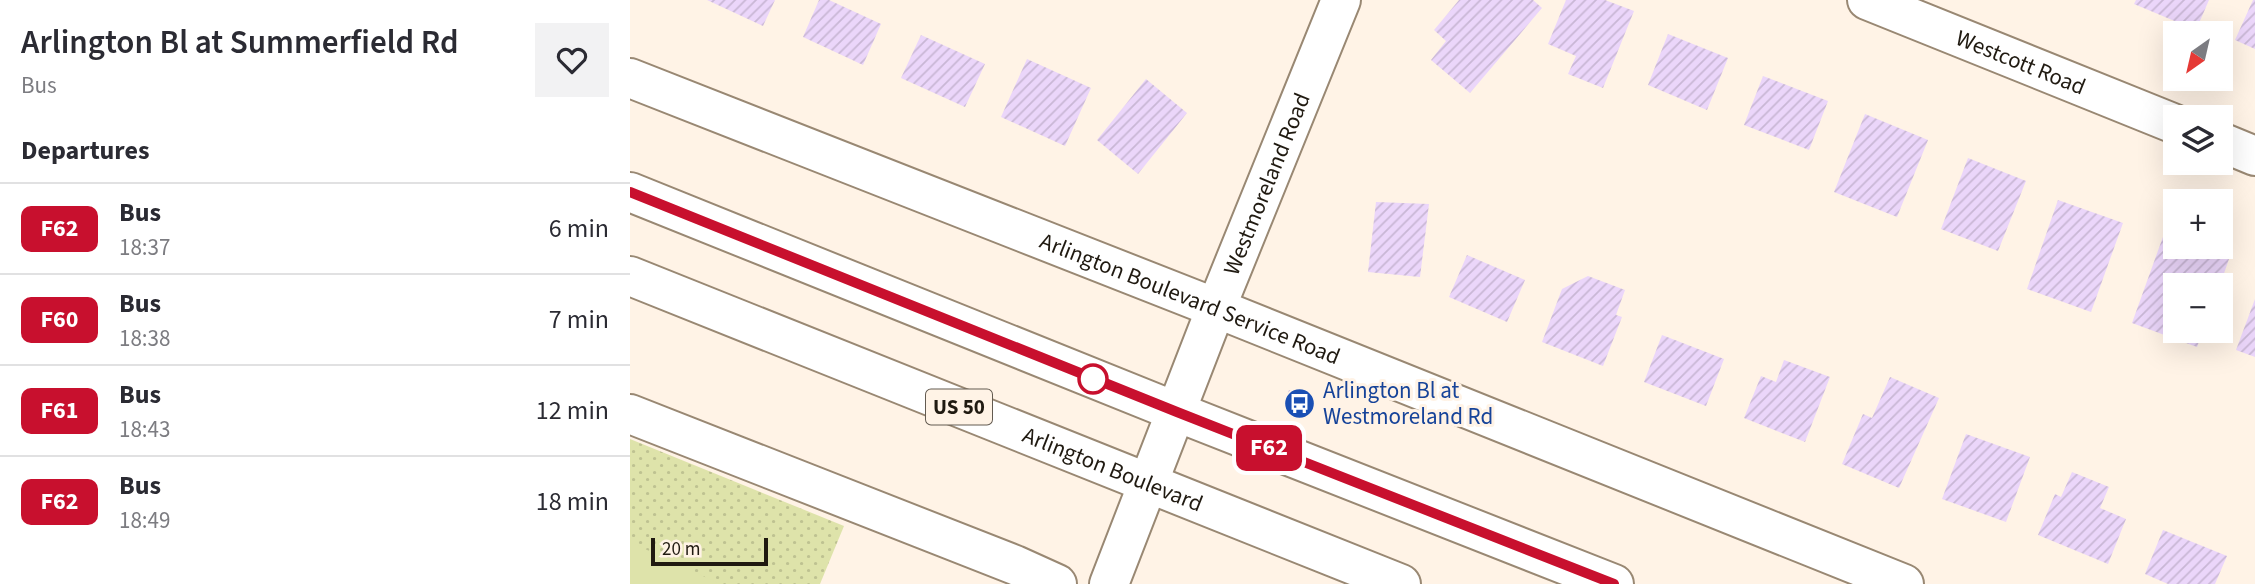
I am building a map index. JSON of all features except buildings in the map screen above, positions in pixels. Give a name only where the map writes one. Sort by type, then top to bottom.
[{"type":"main road","name":"Westmoreland Road","points":[[1110,584],[1216,308],[1341,0]]},
{"type":"main road","name":"Westcott Road","points":[[1867,0],[2163,119]]},
{"type":"main road","name":"Arlington Boulevard Service Road","points":[[630,78],[1216,308],[1904,584]]},
{"type":"main road","points":[[2233,147],[2255,156]]},
{"type":"main road","points":[[630,192],[1614,584]]},
{"type":"main road","name":"Arlington Boulevard","points":[[630,276],[1401,584]]},
{"type":"main road","points":[[630,414],[1015,565],[1057,584]]},
{"type":"green space","points":[[630,439],[844,526],[820,584],[630,584]]},
{"type":"green space","points":[[630,542],[720,584],[630,584]]},
{"type":"bus line","name":"F62","points":[[630,192],[1614,584]]},
{"type":"place","name":"Arlington Bl at Westmoreland Rd","points":[[1300,403]]}]
